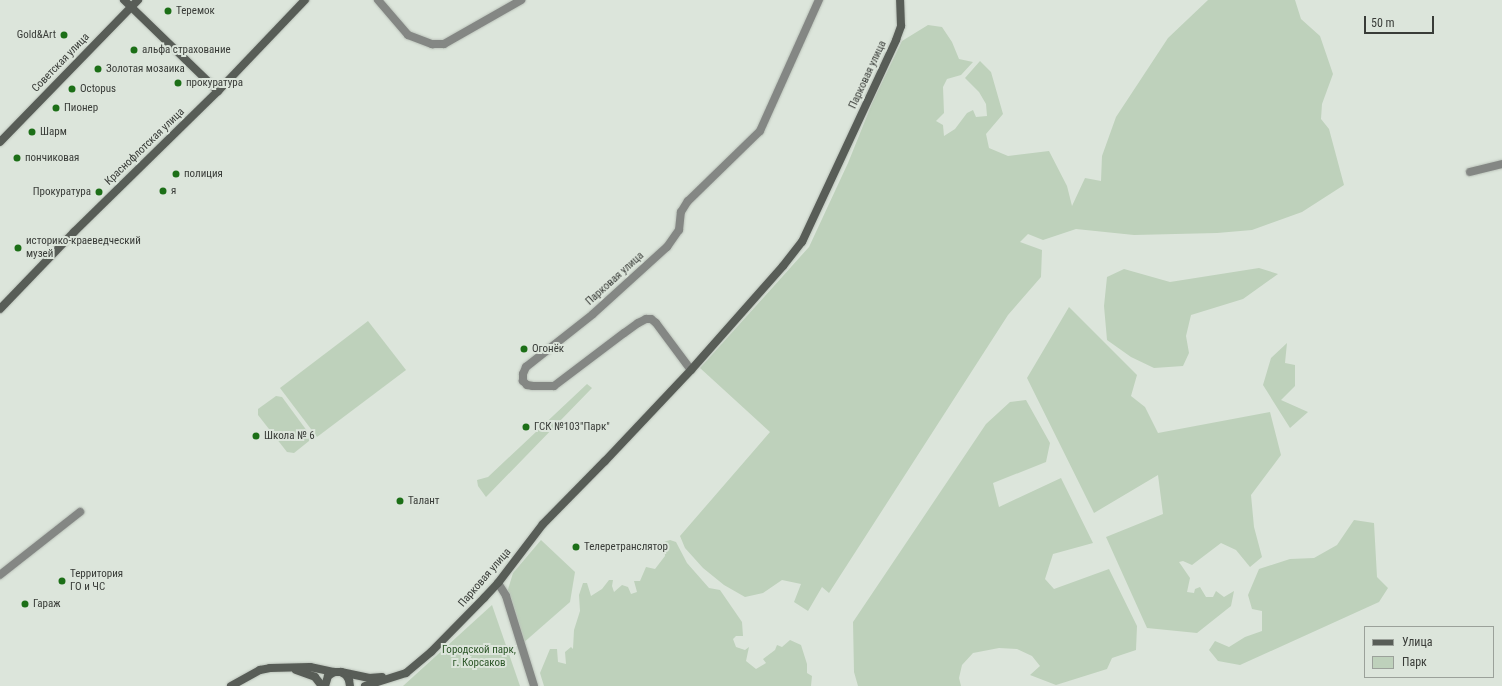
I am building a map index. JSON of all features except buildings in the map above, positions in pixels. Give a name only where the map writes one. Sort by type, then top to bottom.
[{"type":"street","points":[[124,0],[218,91]]},
{"type":"street","name":"Советская улица","points":[[0,142],[138,0]]},
{"type":"street","name":"Краснофлотская улица","points":[[0,309],[74,232],[218,91],[305,0]]},
{"type":"street","points":[[378,0],[408,35],[432,44],[444,44],[521,0]]},
{"type":"street","name":"Парковая улица","points":[[691,370],[656,323],[651,319],[646,319],[638,322],[554,386],[527,385],[523,381],[522,374],[526,366],[556,345],[593,314],[666,247],[679,230],[681,212],[688,202],[760,131],[819,0]]},
{"type":"street","name":"Парковая улица","points":[[364,686],[406,673],[431,652],[498,583],[543,524],[691,370],[783,266],[802,242],[896,40],[901,26],[900,0]]},
{"type":"street","points":[[1470,172],[1502,164]]},
{"type":"street","points":[[0,575],[80,512]]},
{"type":"street","points":[[498,583],[506,596],[534,686]]},
{"type":"street","points":[[230,686],[260,670],[279,668],[310,667],[373,678],[406,673]]},
{"type":"street","points":[[279,668],[305,672],[315,677],[324,686],[328,676],[338,672]]},
{"type":"street","points":[[338,672],[349,680],[350,686]]},
{"type":"green space","points":[[1208,0],[1295,0],[1301,19],[1320,36],[1333,74],[1322,104],[1321,119],[1329,129],[1344,185],[1302,212],[1252,230],[1217,233],[1134,235],[1076,229],[1043,240],[1028,234],[1020,242],[1042,250],[1041,277],[1008,315],[829,593],[822,587],[808,611],[794,602],[801,584],[782,580],[763,593],[745,597],[724,585],[703,568],[685,548],[680,536],[770,432],[700,368],[809,247],[848,163],[873,101],[902,41],[928,25],[942,27],[952,42],[959,59],[973,62],[961,75],[947,79],[943,87],[944,113],[936,121],[943,125],[944,136],[955,129],[967,113],[973,110],[976,117],[987,116],[986,104],[979,92],[965,78],[980,61],[991,72],[1003,114],[986,134],[989,148],[1008,156],[1049,151],[1067,186],[1072,206],[1085,178],[1101,181],[1102,156],[1116,117],[1168,38]]},
{"type":"green space","points":[[1259,268],[1278,274],[1243,299],[1191,315],[1186,336],[1189,353],[1183,366],[1154,368],[1131,357],[1107,340],[1104,306],[1107,277],[1124,269],[1170,282]]},
{"type":"green space","points":[[1069,307],[1137,375],[1131,396],[1145,407],[1158,433],[1270,412],[1281,455],[1251,495],[1254,527],[1262,557],[1250,567],[1236,550],[1221,543],[1192,565],[1183,561],[1179,562],[1190,578],[1187,592],[1194,593],[1195,589],[1200,587],[1206,597],[1213,597],[1216,591],[1224,597],[1234,591],[1231,606],[1197,633],[1147,628],[1106,537],[1163,514],[1158,475],[1094,513],[1027,378]]},
{"type":"green space","points":[[368,321],[406,370],[317,437],[280,388]]},
{"type":"green space","points":[[1287,343],[1285,363],[1295,365],[1295,386],[1281,400],[1308,412],[1290,428],[1263,385],[1271,358]]},
{"type":"green space","points":[[587,384],[592,388],[486,497],[478,486],[477,480],[488,477]]},
{"type":"green space","points":[[276,396],[282,397],[310,435],[309,441],[294,453],[287,452],[258,415],[258,409]]},
{"type":"green space","points":[[1026,400],[1050,443],[1046,462],[993,483],[999,507],[1061,478],[1093,543],[1053,554],[1045,579],[1054,589],[1109,569],[1137,626],[1136,650],[1112,658],[1107,669],[1056,685],[1030,675],[1040,666],[1032,656],[1017,649],[999,648],[973,653],[962,665],[959,678],[961,686],[858,686],[854,672],[853,622],[986,424],[1010,402]]},
{"type":"green space","points":[[1354,520],[1374,523],[1377,577],[1388,588],[1379,602],[1240,665],[1218,661],[1209,650],[1215,641],[1229,647],[1245,637],[1262,631],[1262,611],[1252,609],[1248,595],[1259,569],[1290,559],[1314,558],[1337,545]]},
{"type":"green space","points":[[541,540],[575,572],[570,602],[522,644],[506,596],[513,573]]},
{"type":"green space","points":[[670,540],[676,542],[687,563],[709,588],[720,590],[742,622],[743,636],[736,636],[733,639],[736,647],[745,650],[749,647],[746,661],[756,669],[766,663],[763,659],[775,650],[777,645],[782,647],[790,640],[801,645],[807,664],[807,673],[812,676],[811,686],[544,686],[540,673],[550,649],[557,649],[558,662],[566,664],[565,652],[571,647],[573,649],[574,630],[580,611],[579,595],[583,583],[587,583],[591,596],[602,589],[609,580],[613,580],[612,586],[614,592],[622,585],[628,587],[631,594],[637,592],[634,581],[640,581],[646,567],[655,569],[665,556],[664,542]]},
{"type":"green space","name":"Городской парк, г. Корсаков","points":[[492,605],[520,686],[403,686]]},
{"type":"place","name":"Теремок","points":[[168,11]]},
{"type":"place","name":"Gold&Art","points":[[64,35]]},
{"type":"place","name":"альфа страхование","points":[[134,50]]},
{"type":"place","name":"Золотая мозаика","points":[[98,69]]},
{"type":"place","name":"прокуратура","points":[[178,83]]},
{"type":"place","name":"Octopus","points":[[72,89]]},
{"type":"place","name":"Пионер","points":[[56,108]]},
{"type":"place","name":"Шарм","points":[[32,132]]},
{"type":"place","name":"пончиковая","points":[[17,158]]},
{"type":"place","name":"полиция","points":[[176,174]]},
{"type":"place","name":"я","points":[[163,191]]},
{"type":"place","name":"Прокуратура","points":[[99,192]]},
{"type":"place","name":"историко-краеведческий музей","points":[[18,248]]},
{"type":"place","name":"Огонёк","points":[[524,349]]},
{"type":"place","name":"ГСК №103\"Парк\"","points":[[526,427]]},
{"type":"place","name":"Школа № 6","points":[[256,436]]},
{"type":"place","name":"Талант","points":[[400,501]]},
{"type":"place","name":"Телеретранслятор","points":[[576,547]]},
{"type":"place","name":"Территория ГО и ЧС","points":[[62,581]]},
{"type":"place","name":"Гараж","points":[[25,604]]}]
